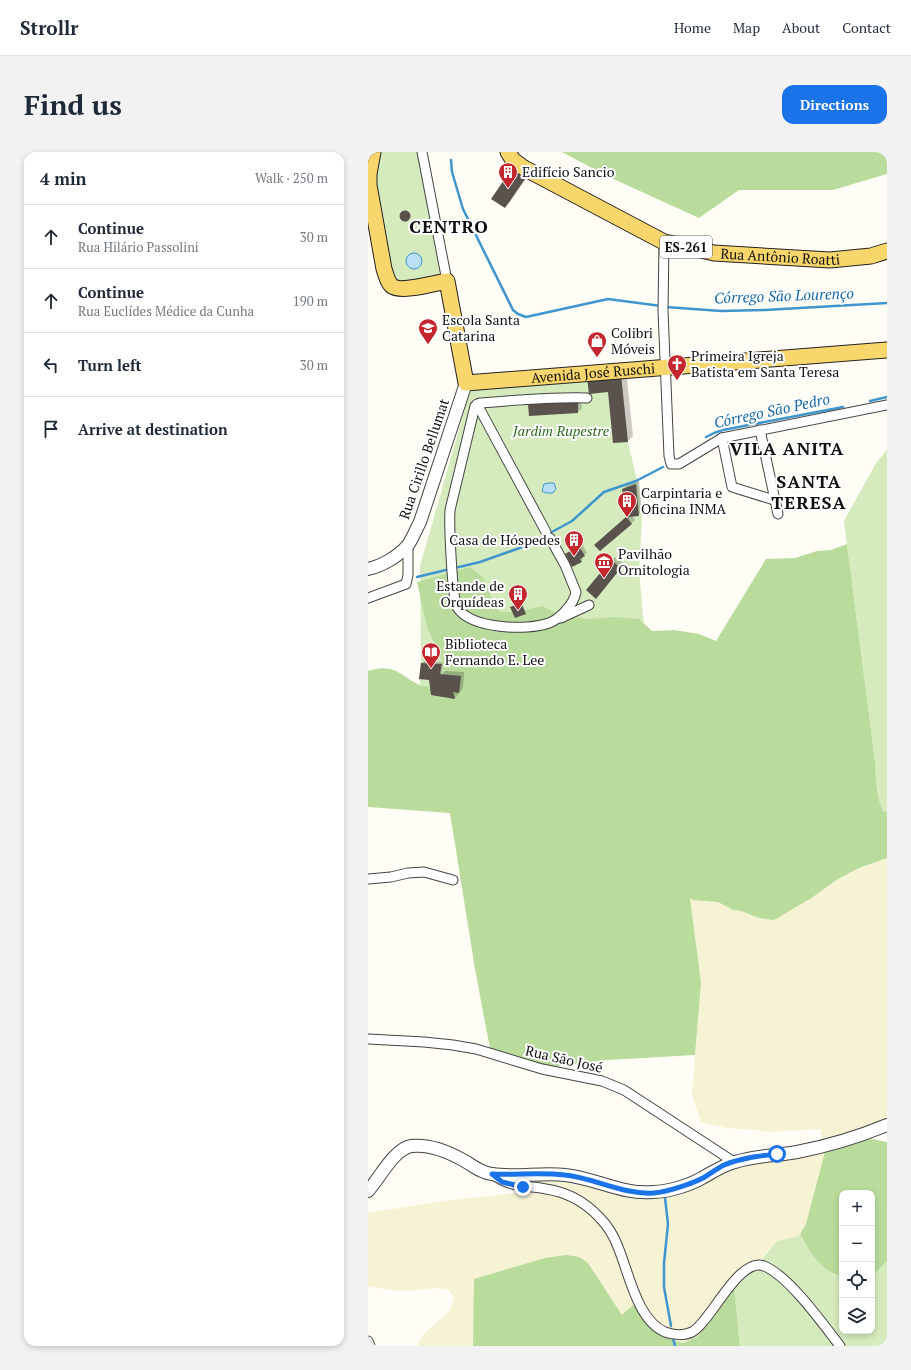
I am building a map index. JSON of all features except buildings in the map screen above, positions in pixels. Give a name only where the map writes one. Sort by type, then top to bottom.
[{"type":"main road","points":[[373,152],[369,174],[369,185],[384,269],[390,285],[397,289],[402,289],[447,281],[466,383]]},
{"type":"main road","name":"Rua Antônio Roatti","points":[[508,152],[514,160],[524,168],[664,242],[714,253],[830,260],[871,256],[887,250]]},
{"type":"main road","name":"Avenida José Ruschi","points":[[466,383],[665,366],[887,350]]},
{"type":"street","points":[[422,152],[447,281]]},
{"type":"street","points":[[664,242],[663,311],[669,460],[671,464],[679,464],[722,438],[887,405]]},
{"type":"street","name":"Rua Cirillo Bellumat","points":[[408,545],[420,522],[466,383]]},
{"type":"street","points":[[477,404],[550,397],[586,398]]},
{"type":"street","points":[[477,404],[565,565],[576,588],[571,604],[554,621]]},
{"type":"street","points":[[477,404],[475,406],[450,510],[449,522],[455,602],[458,608],[469,618],[478,622],[491,626],[519,627],[536,626],[554,621],[589,605]]},
{"type":"street","points":[[760,430],[778,514]]},
{"type":"street","points":[[722,438],[732,487],[774,500]]},
{"type":"street","points":[[368,569],[381,565],[408,545]]},
{"type":"street","points":[[368,598],[406,584],[408,575],[408,545]]},
{"type":"street","points":[[368,879],[391,877],[408,872],[424,872],[453,880]]},
{"type":"street","name":"Rua São José","points":[[368,1039],[453,1044],[476,1049],[542,1069],[602,1081],[624,1090],[734,1162]]},
{"type":"street","points":[[492,1174],[565,1175],[587,1179],[629,1191],[654,1192],[669,1190],[701,1178],[725,1165],[734,1162],[757,1156],[795,1152],[833,1144],[887,1125]]},
{"type":"street","points":[[368,1191],[395,1156],[403,1149],[409,1146],[426,1146],[437,1148],[462,1159],[476,1168],[492,1174],[502,1182],[567,1194],[582,1203],[599,1217],[610,1232],[618,1245],[630,1282],[643,1309],[654,1326],[666,1332],[684,1335],[696,1330],[725,1291],[738,1277],[753,1266],[759,1264],[769,1268],[783,1278],[840,1346]]},
{"type":"street","points":[[368,1341],[370,1346]]},
{"type":"shaded area","points":[[887,858],[887,1123],[863,1135],[800,1234],[770,1248],[716,1311],[709,1324],[698,1336],[683,1343],[666,1338],[656,1324],[622,1315],[588,1263],[551,1257],[475,1279],[473,1346],[418,1346],[422,1336],[450,1310],[454,1297],[449,1290],[436,1288],[409,1291],[368,1286],[368,1213],[436,1202],[526,1192],[537,1180],[558,1180],[653,1191],[699,1177],[718,1166],[804,1154],[813,1156],[822,1145],[821,1129],[766,1132],[726,1128],[701,1122],[692,1095],[701,983],[690,897],[718,902],[733,910],[741,911],[759,918],[813,897],[838,879],[859,868]]},
{"type":"green space","points":[[378,152],[417,152],[440,272],[438,276],[399,284],[395,282],[373,179]]},
{"type":"green space","points":[[562,152],[887,152],[887,174],[833,190],[739,190],[699,218],[609,177]]},
{"type":"green space","name":"Jardim Rupestre","points":[[621,375],[628,442],[638,484],[642,519],[639,570],[643,615],[692,1049],[460,822],[419,679],[421,659],[420,566],[471,387]]},
{"type":"green space","points":[[887,450],[887,812],[883,811],[876,780],[875,761],[844,521],[876,463]]},
{"type":"green space","points":[[847,544],[875,761],[876,780],[883,811],[887,812],[887,858],[859,868],[838,879],[813,897],[774,920],[759,918],[741,911],[733,910],[718,902],[693,900],[690,898],[701,983],[695,1055],[608,1060],[550,1067],[491,1054],[475,969],[450,813],[368,807],[368,671],[387,668],[415,683],[428,687],[435,686],[443,682],[443,663],[427,627],[417,582],[470,567],[484,578],[493,602],[500,612],[517,612],[542,606],[565,617],[589,619],[614,617],[639,619],[652,631],[674,630],[699,634],[716,641],[766,559],[795,558],[817,551],[831,550]]},
{"type":"green space","points":[[858,1136],[887,1142],[887,1261],[875,1274],[875,1190],[839,1190],[839,1276],[822,1266],[812,1254],[800,1234],[806,1224],[827,1144]]},
{"type":"green space","points":[[800,1234],[804,1242],[833,1274],[839,1276],[839,1334],[875,1334],[875,1274],[887,1261],[887,1346],[740,1346],[734,1287],[757,1265],[777,1241],[796,1237]]},
{"type":"green space","points":[[566,1255],[579,1257],[588,1263],[622,1315],[633,1305],[656,1324],[666,1338],[683,1343],[698,1336],[709,1324],[716,1311],[734,1287],[740,1346],[473,1346],[474,1279],[545,1258]]},
{"type":"water","points":[[414,253],[420,255],[422,261],[420,267],[414,269],[408,267],[406,261],[408,255]]},
{"type":"water","points":[[554,483],[556,489],[553,493],[546,493],[542,491],[544,484]]},
{"type":"waterway","name":"Córrego São Lourenço","points":[[451,160],[452,172],[463,209],[513,310],[518,314],[526,317],[608,299],[661,306]]},
{"type":"waterway","name":"Córrego São Lourenço","points":[[666,307],[721,311],[887,303]]},
{"type":"waterway","name":"Córrego São Pedro","points":[[870,401],[887,397]]},
{"type":"waterway","name":"Córrego São Pedro","points":[[706,437],[723,430],[843,407]]},
{"type":"waterway","name":"Córrego São Pedro","points":[[455,568],[480,562],[528,545],[572,521],[604,492],[636,481],[663,467]]},
{"type":"waterway","name":"Córrego São Pedro","points":[[417,577],[450,569]]},
{"type":"waterway","points":[[665,1198],[668,1224],[664,1263],[664,1287],[671,1326]]},
{"type":"waterway","points":[[673,1338],[675,1346]]},
{"type":"place","name":"Edifício Sancio","points":[[508,189]]},
{"type":"place","name":"Escola Santa Catarina","points":[[428,345]]},
{"type":"place","name":"Colibri Móveis","points":[[597,358]]},
{"type":"place","name":"Primeira Igreja Batista em Santa Teresa","points":[[677,381]]},
{"type":"place","name":"Carpintaria e Oficina INMA","points":[[627,518]]},
{"type":"place","name":"Casa de Hóspedes","points":[[574,557]]},
{"type":"place","name":"Pavilhão Ornitologia","points":[[604,579]]},
{"type":"place","name":"Estande de Orquídeas","points":[[518,611]]},
{"type":"place","name":"Biblioteca Fernando E. Lee","points":[[431,669]]},
{"type":"district","name":"CENTRO","points":[[449,227]]},
{"type":"district","name":"VILA ANITA","points":[[787,449]]},
{"type":"district","name":"SANTA TERESA","points":[[809,492]]},
{"type":"route","points":[[523,1187],[502,1182],[492,1174],[565,1175],[600,1183],[618,1189],[639,1192],[654,1192],[669,1190],[701,1178],[725,1165],[734,1162],[757,1156],[777,1154]]}]
